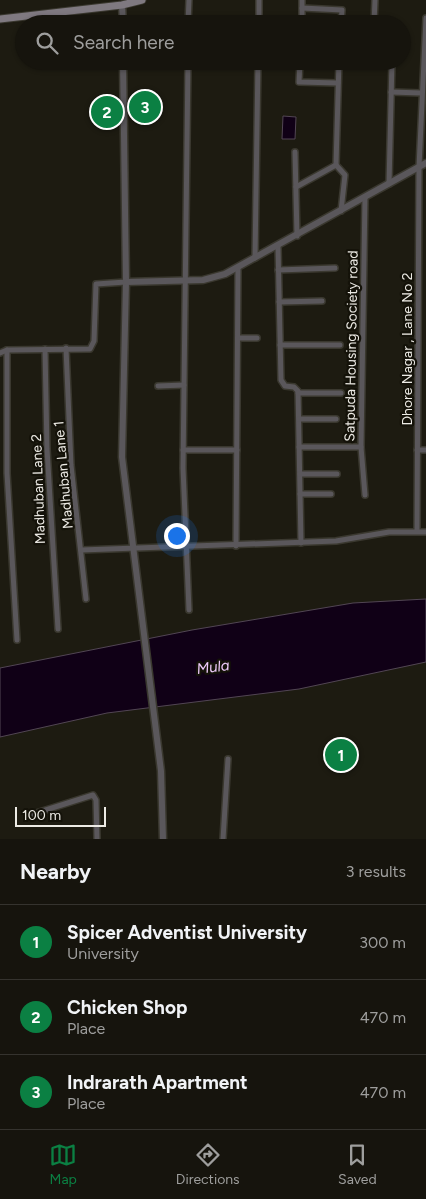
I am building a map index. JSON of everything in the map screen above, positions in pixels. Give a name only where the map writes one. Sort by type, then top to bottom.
[{"type":"main road","points":[[30,15],[142,0]]},
{"type":"main road","points":[[0,19],[15,17]]},
{"type":"street","points":[[188,15],[189,0]]},
{"type":"street","points":[[259,0],[259,15]]},
{"type":"street","points":[[302,0],[302,15]]},
{"type":"street","points":[[374,15],[375,0]]},
{"type":"street","points":[[302,8],[342,10],[342,15]]},
{"type":"street","name":"Dhore Nagar , Lane No 2","points":[[417,532],[419,167],[421,92],[426,18]]},
{"type":"street","points":[[123,70],[126,282],[122,457],[162,780],[163,839]]},
{"type":"street","points":[[188,70],[183,450],[189,610]]},
{"type":"street","points":[[255,259],[258,70]]},
{"type":"street","points":[[300,70],[299,82],[338,84]]},
{"type":"street","points":[[339,70],[336,166],[344,175],[341,211]]},
{"type":"street","points":[[389,184],[392,70]]},
{"type":"street","points":[[391,92],[421,92]]},
{"type":"street","points":[[295,152],[297,236]]},
{"type":"street","points":[[0,353],[7,350],[66,348],[87,350],[93,346],[96,284],[204,280],[238,268],[426,162]]},
{"type":"street","points":[[296,187],[336,166]]},
{"type":"street","points":[[419,180],[426,180]]},
{"type":"street","name":"Satpuda Housing Society road","points":[[365,197],[361,447],[365,495]]},
{"type":"street","points":[[278,247],[281,380],[285,386],[297,388],[298,393],[301,543]]},
{"type":"street","points":[[236,546],[238,268]]},
{"type":"street","points":[[278,270],[335,268]]},
{"type":"street","points":[[279,302],[322,301]]},
{"type":"street","points":[[238,338],[257,338]]},
{"type":"street","points":[[280,345],[340,345]]},
{"type":"street","name":"Madhuban Lane 1","points":[[66,348],[71,465],[86,599]]},
{"type":"street","name":"Madhuban Lane 2","points":[[45,349],[47,449],[58,629]]},
{"type":"street","points":[[7,350],[7,472],[17,640]]},
{"type":"street","points":[[419,364],[426,364]]},
{"type":"street","points":[[158,386],[184,385]]},
{"type":"street","points":[[298,393],[341,393]]},
{"type":"street","points":[[299,419],[336,419]]},
{"type":"street","points":[[299,447],[361,447]]},
{"type":"street","points":[[183,450],[237,450]]},
{"type":"street","points":[[418,450],[426,450]]},
{"type":"street","points":[[300,474],[337,474]]},
{"type":"street","points":[[300,494],[331,494]]},
{"type":"street","points":[[81,550],[301,543],[336,541],[389,532],[426,532]]},
{"type":"street","points":[[223,839],[228,759]]},
{"type":"street","points":[[33,814],[93,794],[96,800],[97,839]]},
{"type":"water","points":[[283,116],[296,117],[295,139],[282,139]]},
{"type":"water","name":"Mula","points":[[426,599],[426,662],[299,689],[107,713],[0,737],[0,668],[192,630],[353,603]]},
{"type":"place","name":"Indrarath Apartment","points":[[145,107]]},
{"type":"place","name":"Chicken Shop","points":[[107,112]]},
{"type":"place","name":"Spicer Adventist University","points":[[341,755]]}]
